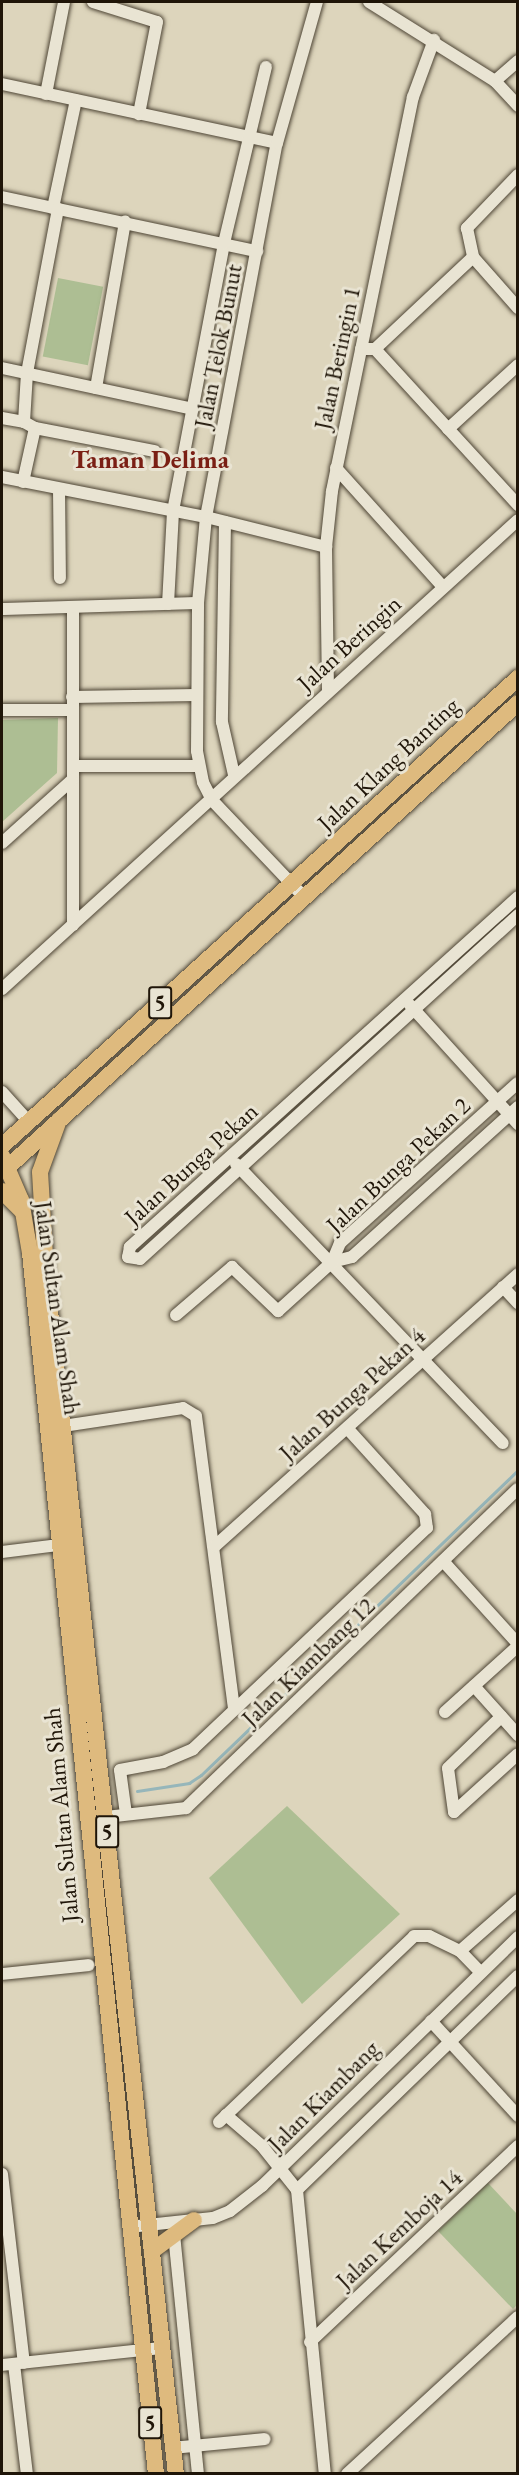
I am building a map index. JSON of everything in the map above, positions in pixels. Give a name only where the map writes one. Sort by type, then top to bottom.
[{"type":"highway","name":"Jalan Klang Banting","points":[[292,885],[518,678]]},
{"type":"highway","name":"Jalan Klang Banting","points":[[304,897],[518,703]]},
{"type":"highway","name":"5","points":[[39,1198],[21,1154],[7,1141],[292,885]]},
{"type":"highway","name":"5","points":[[4,1161],[21,1154],[304,897]]},
{"type":"highway","points":[[39,1198],[41,1158],[59,1120]]},
{"type":"highway","name":"Jalan Sultan Alam Shah","points":[[4,1161],[25,1216],[106,1817],[176,2474]]},
{"type":"highway","points":[[2,1191],[25,1216]]},
{"type":"highway","name":"Jalan Sultan Alam Shah","points":[[39,1198],[63,1426],[70,1544],[112,2073],[156,2474]]},
{"type":"highway","points":[[152,2251],[194,2220]]},
{"type":"street","points":[[46,94],[64,2]]},
{"type":"street","points":[[93,2],[157,22],[139,114]]},
{"type":"street","name":"Jalan Telok Bunut","points":[[304,897],[212,800],[198,766],[196,695],[198,603],[206,517],[277,143],[317,2]]},
{"type":"street","points":[[369,2],[434,40],[495,81],[518,106]]},
{"type":"street","name":"Jalan Beringin 1","points":[[328,691],[326,547],[336,468],[413,98],[434,40]]},
{"type":"street","points":[[495,81],[518,61]]},
{"type":"street","points":[[168,604],[173,511],[225,243],[266,67]]},
{"type":"street","points":[[2,84],[277,143]]},
{"type":"street","points":[[23,482],[30,425],[27,373],[76,100]]},
{"type":"street","points":[[518,175],[470,221],[468,240],[473,257],[518,308]]},
{"type":"street","points":[[2,197],[257,251]]},
{"type":"street","points":[[96,388],[125,222]]},
{"type":"street","points":[[375,349],[473,257]]},
{"type":"street","points":[[361,348],[375,349],[518,505]]},
{"type":"street","points":[[447,429],[518,365]]},
{"type":"street","points":[[2,368],[193,409]]},
{"type":"street","points":[[2,418],[154,451]]},
{"type":"street","points":[[336,468],[443,587]]},
{"type":"street","points":[[2,477],[206,517],[326,547]]},
{"type":"street","points":[[58,489],[60,578]]},
{"type":"street","name":"Jalan Beringin","points":[[2,989],[518,520]]},
{"type":"street","points":[[225,522],[222,722],[234,776]]},
{"type":"street","points":[[2,609],[198,603]]},
{"type":"street","points":[[73,606],[73,925]]},
{"type":"street","points":[[72,696],[196,695]]},
{"type":"street","points":[[2,710],[72,711]]},
{"type":"street","points":[[73,766],[198,766]]},
{"type":"street","points":[[2,843],[72,780]]},
{"type":"street","name":"Jalan Bunga Pekan","points":[[518,897],[409,1004],[239,1168],[140,1259],[128,1257],[130,1246],[230,1158],[409,1004],[518,915]]},
{"type":"street","points":[[409,1004],[497,1101],[515,1115]]},
{"type":"street","name":"Jalan Bunga Pekan 2","points":[[332,1262],[340,1243],[518,1083]]},
{"type":"street","points":[[2,1092],[28,1121]]},
{"type":"street","name":"Jalan Bunga Pekan 2","points":[[332,1262],[352,1257],[515,1115]]},
{"type":"street","points":[[230,1158],[426,1357],[503,1443]]},
{"type":"street","points":[[176,1315],[232,1267],[278,1311],[332,1262]]},
{"type":"street","name":"Jalan Bunga Pekan 4","points":[[215,1546],[518,1274]]},
{"type":"street","points":[[503,1287],[518,1303]]},
{"type":"street","points":[[63,1426],[192,1411],[200,1425],[234,1709]]},
{"type":"street","points":[[126,1814],[120,1770],[163,1762],[193,1749],[427,1528],[424,1514],[347,1428]]},
{"type":"street","name":"Jalan Kiambang 12","points":[[106,1817],[186,1808],[518,1489]]},
{"type":"street","points":[[2,1552],[70,1544]]},
{"type":"street","points":[[443,1560],[518,1645],[445,1712]]},
{"type":"street","points":[[474,1686],[518,1735]]},
{"type":"street","points":[[501,1717],[448,1768],[454,1812],[518,1754]]},
{"type":"street","points":[[460,1951],[518,1900]]},
{"type":"street","points":[[325,2474],[310,2342],[297,2190],[281,2168],[223,2119],[414,1936],[429,1936],[460,1951],[480,1972]]},
{"type":"street","name":"Jalan Kiambang","points":[[129,2227],[194,2220],[230,2211],[281,2168],[518,1937]]},
{"type":"street","points":[[2,1974],[89,1965]]},
{"type":"street","points":[[297,2190],[518,1976]]},
{"type":"street","points":[[431,2021],[518,2115]]},
{"type":"street","points":[[112,2073],[132,2071]]},
{"type":"street","name":"Jalan Kemboja 14","points":[[310,2342],[518,2146]]},
{"type":"street","points":[[2,2174],[13,2364],[27,2474]]},
{"type":"street","points":[[174,2234],[198,2474]]},
{"type":"street","points":[[347,2474],[518,2317]]},
{"type":"street","points":[[13,2364],[162,2348]]},
{"type":"street","points":[[173,2448],[265,2439]]},
{"type":"green space","points":[[58,278],[103,287],[88,365],[43,357]]},
{"type":"green space","points":[[58,718],[57,773],[2,822],[2,720]]},
{"type":"green space","points":[[287,1806],[400,1914],[302,2004],[209,1878]]},
{"type":"green space","points":[[488,2183],[517,2214],[518,2304],[513,2309],[438,2231]]},
{"type":"waterway","points":[[137,1791],[189,1783],[201,1775],[518,1470]]},
{"type":"district","name":"Taman Delima","points":[[150,460]]}]
